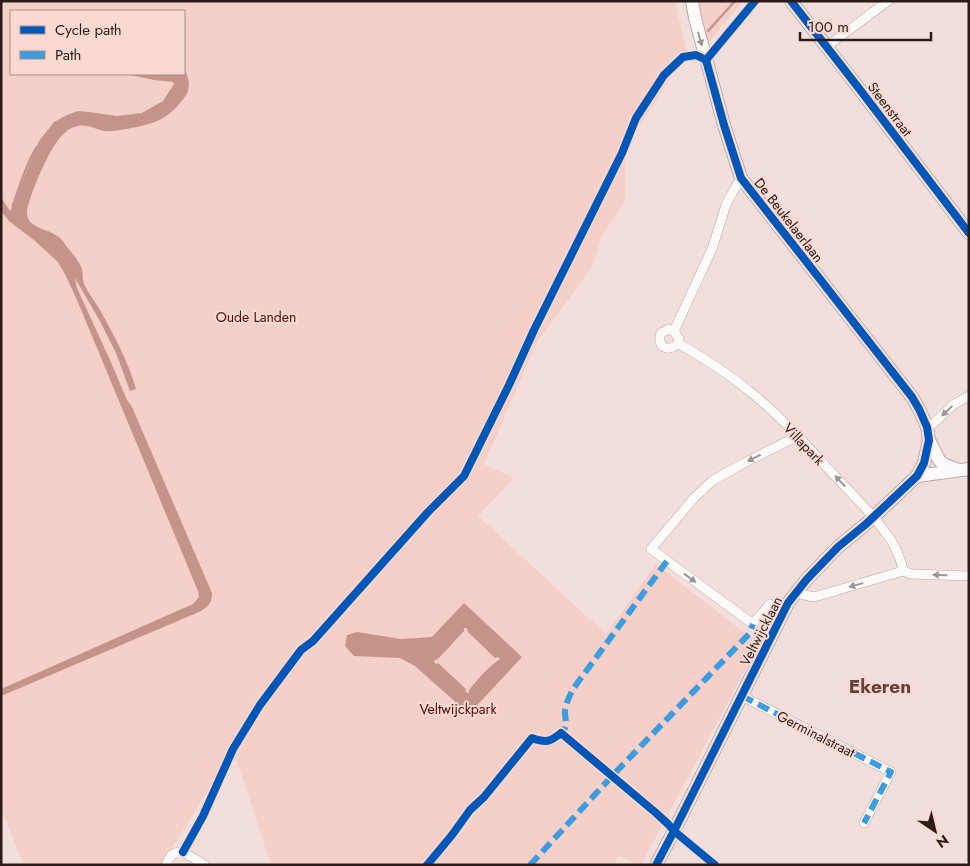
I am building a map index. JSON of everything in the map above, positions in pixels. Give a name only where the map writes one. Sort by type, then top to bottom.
[{"type":"main road","name":"De Beukelaerlaan","points":[[692,1],[706,60],[741,178],[912,397],[927,427],[929,440]]},
{"type":"main road","name":"Steenstraat","points":[[791,1],[969,233]]},
{"type":"main road","points":[[929,440],[943,464],[964,470]]},
{"type":"main road","name":"Veltwijcklaan","points":[[656,865],[783,612],[795,593],[838,547],[917,476],[924,463],[929,440]]},
{"type":"main road","points":[[917,476],[964,470]]},
{"type":"street","points":[[706,60],[756,1]]},
{"type":"street","points":[[826,47],[888,1]]},
{"type":"street","name":"Villapark","points":[[741,178],[728,202],[712,249],[674,331],[669,329],[661,333],[660,343],[663,347],[668,348],[674,347],[678,343],[749,390],[772,410],[873,516],[889,537],[907,572]]},
{"type":"street","points":[[674,331],[678,343]]},
{"type":"street","points":[[927,427],[954,404],[969,396]]},
{"type":"street","points":[[783,612],[770,604],[753,624],[650,548],[694,498],[712,481],[798,436]]},
{"type":"street","points":[[795,593],[814,597],[907,572],[969,576]]},
{"type":"street","name":"Germinalstraat","points":[[742,696],[891,772],[864,823]]},
{"type":"street","points":[[674,831],[715,865]]},
{"type":"street","points":[[166,865],[169,857],[175,852],[183,852],[205,865]]},
{"type":"green space","name":"Oude Landen","points":[[1,1],[675,1],[687,53],[636,131],[625,156],[625,201],[603,234],[593,265],[538,340],[484,464],[514,478],[478,516],[606,634],[656,564],[759,644],[641,865],[637,865],[619,855],[614,865],[271,865],[233,750],[172,848],[167,853],[162,865],[24,865],[1,809]]},
{"type":"green space","points":[[695,1],[743,1],[706,45]]},
{"type":"shaded area","points":[[185,72],[188,77],[188,91],[172,112],[152,123],[115,131],[104,131],[81,126],[73,127],[65,132],[44,164],[32,193],[27,215],[28,219],[35,226],[60,238],[77,260],[82,269],[87,291],[100,310],[120,348],[136,389],[130,391],[116,353],[75,278],[77,288],[127,400],[132,407],[212,593],[211,599],[207,606],[199,612],[1,696],[1,689],[193,604],[199,597],[65,274],[58,262],[9,221],[1,211],[1,197],[11,210],[39,141],[54,122],[78,111],[117,116],[142,113],[163,101],[174,84],[173,82],[131,75],[185,75]]},
{"type":"shaded area","points":[[464,603],[522,657],[469,714],[415,666],[400,658],[354,656],[345,646],[347,635],[357,632],[401,639],[432,637]],"holes":[[[464,628],[467,628],[468,632],[495,658],[498,657],[500,659],[480,677],[469,690],[469,693],[438,663],[434,662],[464,631]]]},
{"type":"waterway","points":[[708,31],[735,1]]},
{"type":"waterway","points":[[13,209],[26,168],[37,147]]},
{"type":"marked path","points":[[558,736],[566,726],[565,709],[573,689],[667,561]]},
{"type":"marked path","points":[[530,865],[613,775],[749,634],[753,624]]},
{"type":"marked path","points":[[742,696],[891,772],[864,823]]},
{"type":"cycle path","points":[[706,60],[755,1]]},
{"type":"cycle path","points":[[791,1],[969,233]]},
{"type":"cycle path","points":[[183,852],[203,816],[233,749],[260,705],[301,650],[313,641],[428,512],[464,476],[622,153],[636,118],[664,75],[683,57],[696,55],[706,60]]},
{"type":"cycle path","points":[[656,865],[788,603],[807,579],[838,547],[866,524],[917,476],[924,463],[929,440],[927,427],[912,397],[741,178],[706,60]]},
{"type":"cycle path","points":[[427,865],[470,810],[484,797],[532,738],[548,741],[561,733],[715,865]]},
{"type":"district","name":"Ekeren","points":[[880,686]]},
{"type":"park label","name":"Veltwijckpark","points":[[458,709]]}]
